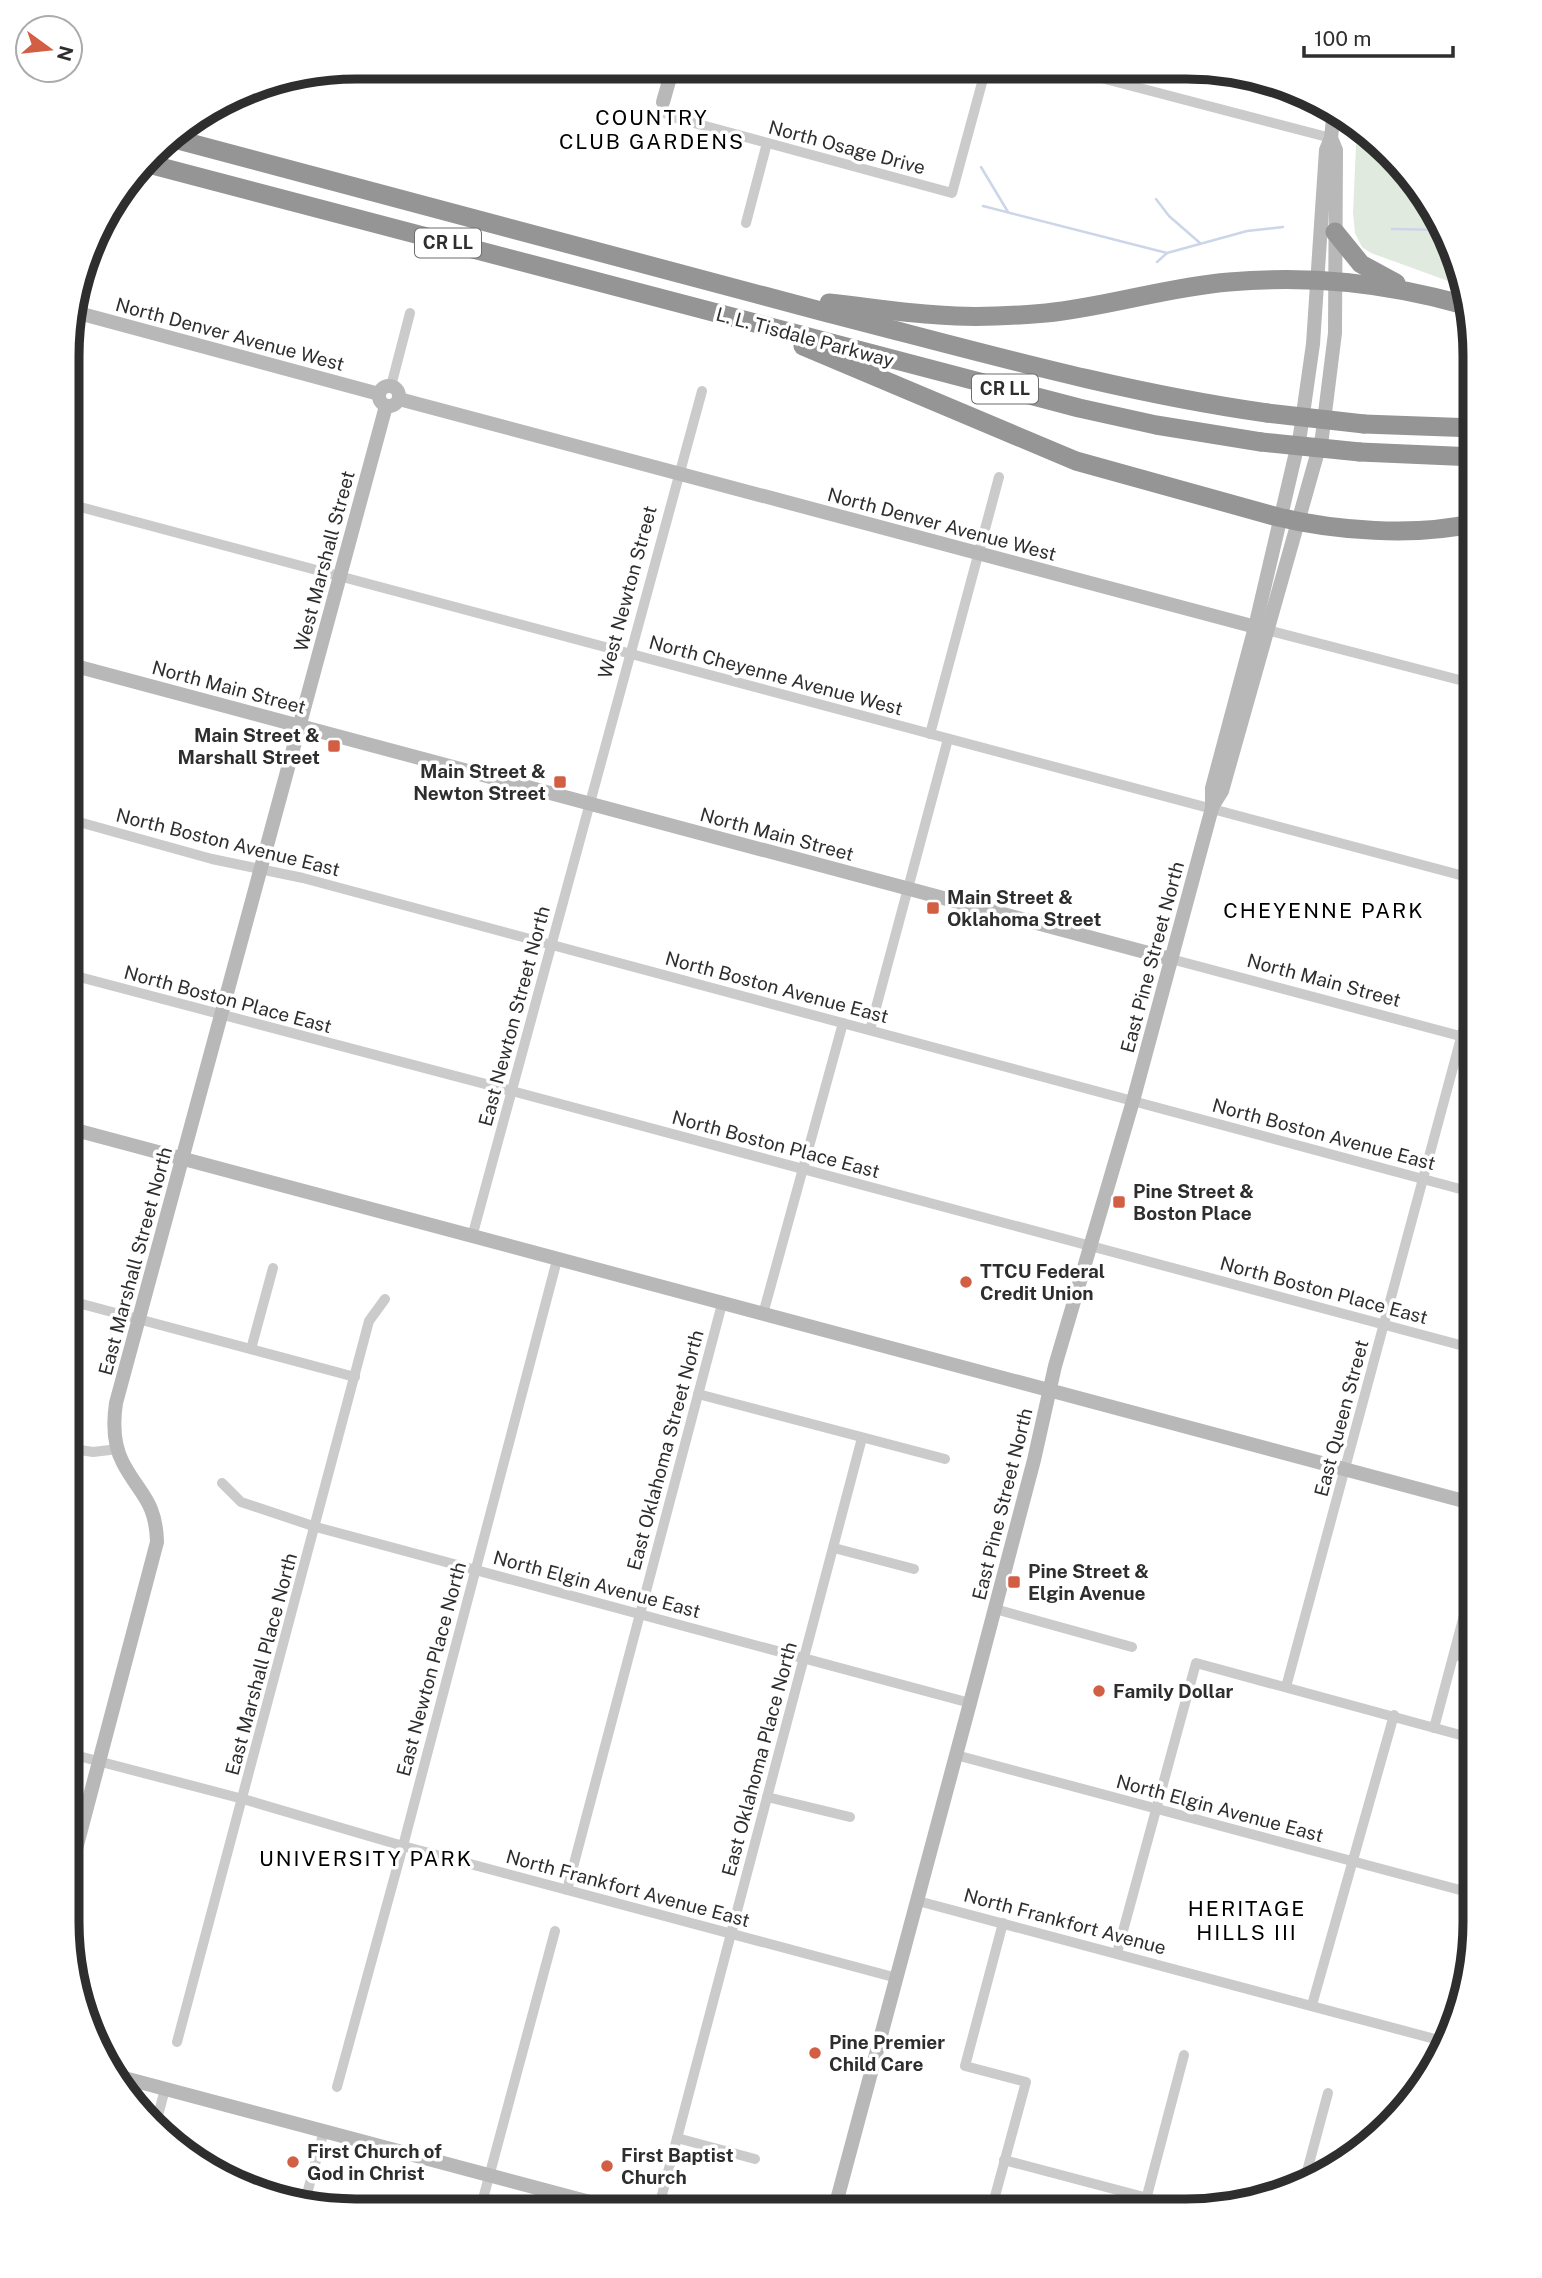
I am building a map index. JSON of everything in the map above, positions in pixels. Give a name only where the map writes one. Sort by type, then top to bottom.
[{"type":"highway","name":"L. L. Tisdale Parkway","points":[[181,141],[1084,379],[1184,400],[1267,413],[1364,424],[1463,428]]},
{"type":"highway","name":"L. L. Tisdale Parkway","points":[[154,166],[1120,418],[1261,442],[1360,452],[1463,456]]},
{"type":"highway","points":[[1335,232],[1354,257],[1369,270],[1416,292]]},
{"type":"highway","points":[[773,299],[940,316],[1010,315],[1090,306],[1228,282],[1326,280],[1416,292],[1458,303]]},
{"type":"highway","points":[[751,323],[1053,453],[1094,467],[1289,519],[1359,528],[1412,531],[1463,525]]},
{"type":"street","points":[[663,102],[670,79]]},
{"type":"street","name":"North Osage Drive","points":[[663,102],[669,117],[952,193],[983,79]]},
{"type":"street","points":[[1105,79],[1331,138]]},
{"type":"street","points":[[1326,280],[1326,150],[1333,121]]},
{"type":"street","points":[[1326,280],[1335,232],[1336,150],[1331,138]]},
{"type":"street","points":[[746,223],[767,143]]},
{"type":"street","name":"East Pine Street North","points":[[1289,519],[1316,461],[1326,414],[1334,351],[1326,280]]},
{"type":"street","name":"East Pine Street North","points":[[837,2199],[995,1609],[1050,1389],[1133,1101],[1212,808],[1212,788],[1261,628],[1289,519],[1312,344],[1326,280]]},
{"type":"street","name":"West Marshall Street","points":[[300,726],[410,313]]},
{"type":"street","name":"North Denver Avenue West","points":[[82,315],[1463,681]]},
{"type":"street","name":"West Newton Street","points":[[590,804],[702,391]]},
{"type":"street","points":[[929,734],[999,477]]},
{"type":"street","name":"North Cheyenne Avenue West","points":[[79,507],[1463,876]]},
{"type":"street","name":"North Main Street","points":[[79,667],[1462,1036]]},
{"type":"street","name":"East Marshall Street North","points":[[79,1835],[157,1542],[155,1520],[149,1502],[122,1461],[118,1449],[114,1434],[115,1413],[300,726]]},
{"type":"street","points":[[870,1030],[948,739]]},
{"type":"street","name":"East Newton Street North","points":[[472,1237],[590,804]]},
{"type":"street","name":"North Boston Avenue East","points":[[79,822],[212,859],[316,881],[1463,1189]]},
{"type":"street","name":"North Boston Place East","points":[[79,977],[1463,1346]]},
{"type":"street","points":[[763,1314],[843,1023]]},
{"type":"street","name":"East Queen Street","points":[[1286,1687],[1463,1032]]},
{"type":"street","points":[[79,1131],[1463,1501]]},
{"type":"street","name":"East Newton Place North","points":[[337,2087],[557,1259]]},
{"type":"street","points":[[251,1349],[273,1268]]},
{"type":"street","name":"East Marshall Place North","points":[[177,2042],[369,1321],[385,1299]]},
{"type":"street","points":[[79,1303],[355,1377]]},
{"type":"street","name":"East Oklahoma Street North","points":[[567,1890],[722,1304]]},
{"type":"street","points":[[698,1394],[945,1459]]},
{"type":"street","name":"East Oklahoma Place North","points":[[661,2199],[862,1438]]},
{"type":"street","points":[[79,1450],[93,1452],[118,1449]]},
{"type":"street","name":"North Elgin Avenue East","points":[[222,1483],[242,1502],[316,1527],[970,1703]]},
{"type":"street","points":[[834,1548],[914,1569]]},
{"type":"street","points":[[995,1609],[1132,1647]]},
{"type":"street","points":[[1434,1728],[1463,1622]]},
{"type":"street","points":[[1454,1655],[1463,1657]]},
{"type":"street","points":[[1117,1953],[1196,1663],[1463,1736]]},
{"type":"street","points":[[1312,2005],[1394,1715]]},
{"type":"street","name":"North Elgin Avenue East","points":[[956,1755],[1463,1891]]},
{"type":"street","name":"North Frankfort Avenue East","points":[[79,1756],[897,1978]]},
{"type":"street","points":[[767,1797],[850,1817]]},
{"type":"street","name":"North Frankfort Avenue","points":[[918,1900],[1437,2040]]},
{"type":"street","points":[[993,2199],[1026,2082],[965,2066],[1003,1923]]},
{"type":"street","points":[[483,2199],[555,1931]]},
{"type":"street","points":[[1146,2198],[1184,2055]]},
{"type":"street","points":[[128,2080],[579,2199]]},
{"type":"street","points":[[158,2116],[165,2089]]},
{"type":"street","points":[[1307,2172],[1328,2093]]},
{"type":"street","points":[[307,2195],[324,2132]]},
{"type":"street","points":[[677,2138],[755,2159]]},
{"type":"street","points":[[1004,2160],[1150,2199]]},
{"type":"shaded area","points":[[1356,137],[1395,173],[1417,202],[1435,233],[1454,283],[1371,253],[1362,247],[1355,233],[1353,213]]},
{"type":"waterway","points":[[981,167],[1008,212]]},
{"type":"waterway","points":[[1156,199],[1169,216],[1200,243]]},
{"type":"waterway","points":[[983,206],[1167,253],[1247,231],[1283,227]]},
{"type":"waterway","points":[[1392,229],[1433,230]]},
{"type":"waterway","points":[[1157,262],[1167,253]]},
{"type":"place","name":"Main Street & Marshall Street","points":[[334,746]]},
{"type":"place","name":"Main Street & Newton Street","points":[[560,782]]},
{"type":"place","name":"Main Street & Oklahoma Street","points":[[933,908]]},
{"type":"place","name":"Pine Street & Boston Place","points":[[1119,1202]]},
{"type":"place","name":"TTCU Federal Credit Union","points":[[966,1282]]},
{"type":"place","name":"Pine Street & Elgin Avenue","points":[[1014,1582]]},
{"type":"place","name":"Family Dollar","points":[[1099,1691]]},
{"type":"place","name":"Pine Premier Child Care","points":[[815,2053]]},
{"type":"place","name":"First Church of God in Christ","points":[[293,2162]]},
{"type":"place","name":"First Baptist Church","points":[[607,2166]]},
{"type":"district","name":"COUNTRY CLUB GARDENS","points":[[652,130]]},
{"type":"district","name":"CHEYENNE PARK","points":[[1324,911]]},
{"type":"district","name":"UNIVERSITY PARK","points":[[366,1859]]},
{"type":"district","name":"HERITAGE HILLS III","points":[[1247,1921]]}]
